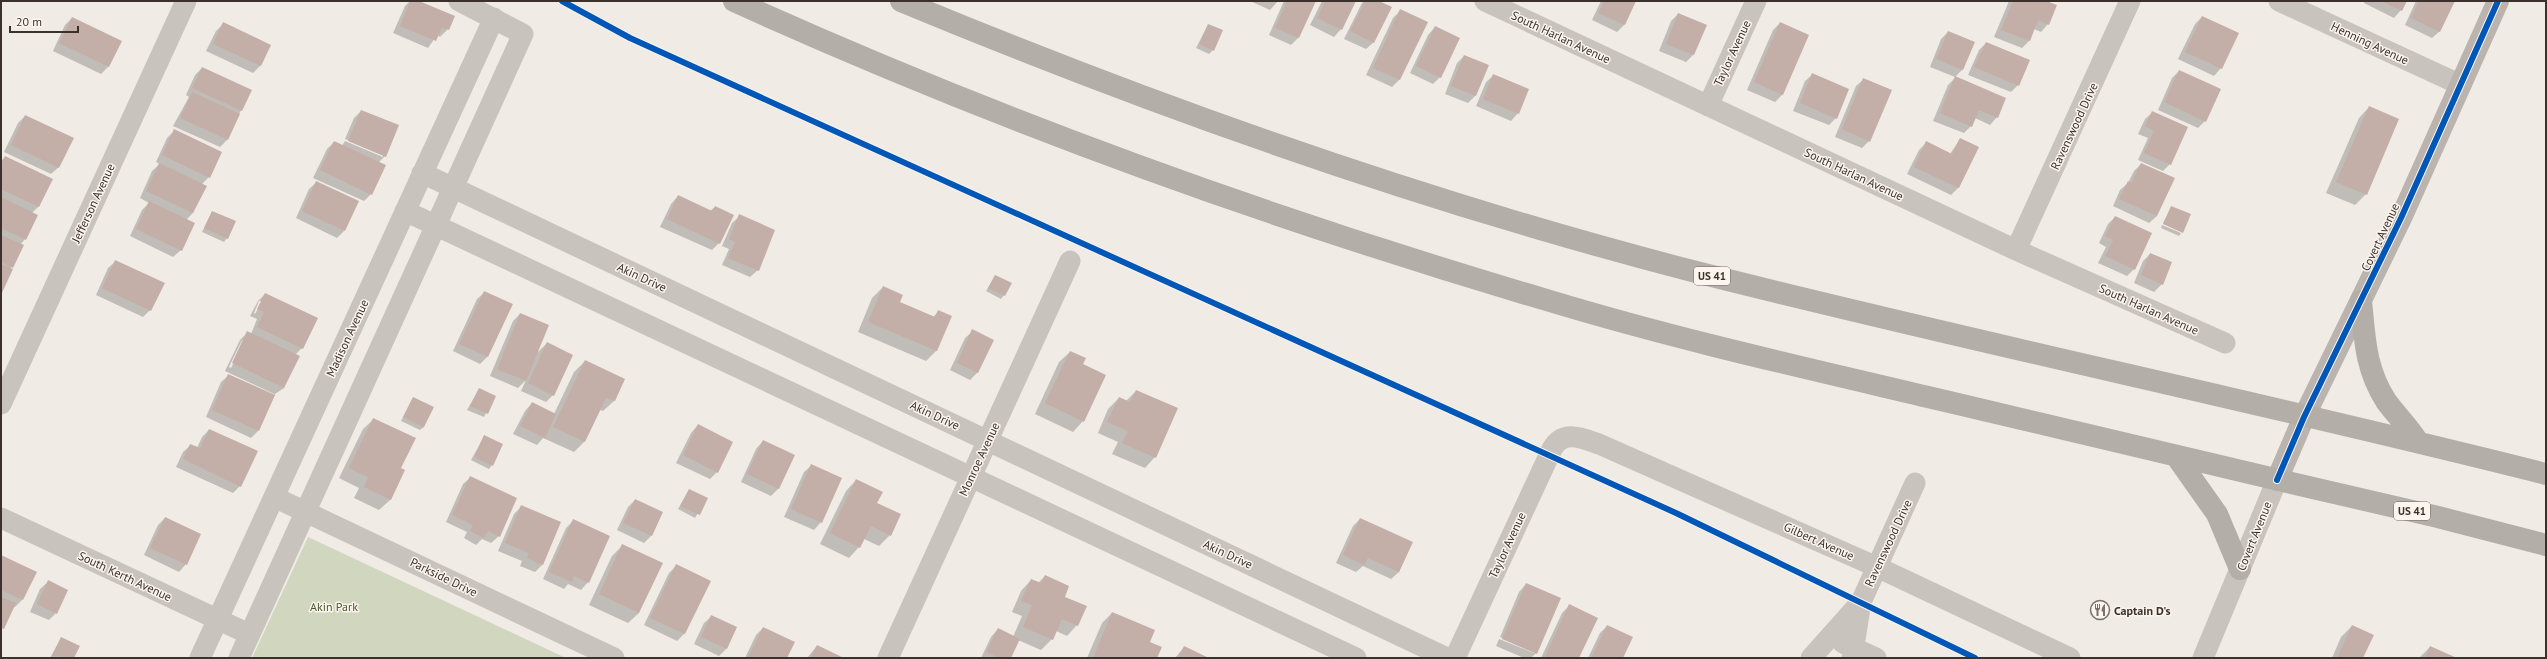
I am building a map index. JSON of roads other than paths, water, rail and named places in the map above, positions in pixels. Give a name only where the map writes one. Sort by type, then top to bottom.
[{"type":"highway","name":"US 41","points":[[734,1],[876,64],[1043,132],[1326,232],[1552,302],[1711,346],[2438,517],[2546,545]]},
{"type":"highway","name":"US 41","points":[[901,1],[993,39],[1192,115],[1385,181],[1564,235],[1698,272],[2304,417],[2418,442],[2546,474]]},
{"type":"highway","points":[[2362,301],[2366,356],[2374,379],[2387,402],[2406,422],[2418,442]]},
{"type":"highway","points":[[2176,456],[2217,514],[2240,569]]},
{"type":"main road","name":"Covert Avenue","points":[[2277,480],[2304,417],[2362,301],[2498,1]]},
{"type":"street","name":"Jefferson Avenue","points":[[1,404],[186,1]]},
{"type":"street","points":[[239,658],[524,34],[459,1]]},
{"type":"street","name":"South Harlan Avenue","points":[[1485,1],[2016,250],[2225,343]]},
{"type":"street","name":"Taylor Avenue","points":[[1708,106],[1756,1]]},
{"type":"street","name":"Ravenswood Drive","points":[[2016,250],[2130,1]]},
{"type":"street","name":"Henning Avenue","points":[[2279,1],[2461,85]]},
{"type":"street","name":"Madison Avenue","points":[[200,658],[494,18]]},
{"type":"street","name":"Akin Drive","points":[[422,173],[1447,658]]},
{"type":"street","points":[[405,211],[1356,658]]},
{"type":"street","name":"Monroe Avenue","points":[[888,658],[1070,260]]},
{"type":"street","name":"Taylor Avenue","points":[[1455,658],[1552,448],[1559,439],[1564,437]]},
{"type":"street","name":"Gilbert Avenue","points":[[1564,437],[1581,437],[1599,444],[1877,567],[2070,658]]},
{"type":"street","name":"Covert Avenue","points":[[2203,658],[2277,480]]},
{"type":"street","name":"Ravenswood Drive","points":[[1854,653],[1861,602],[1915,483]]},
{"type":"street","name":"Parkside Drive","points":[[274,497],[614,658]]},
{"type":"street","name":"South Kerth Avenue","points":[[1,518],[249,634]]},
{"type":"street","name":"Ravenswood Drive","points":[[1812,658],[1861,602]]},
{"type":"street","points":[[1830,637],[1854,653],[1876,658]]},
{"type":"place","name":"Captain D's","points":[[2100,610]]},
{"type":"park label","name":"Akin Park","points":[[334,606]]}]
